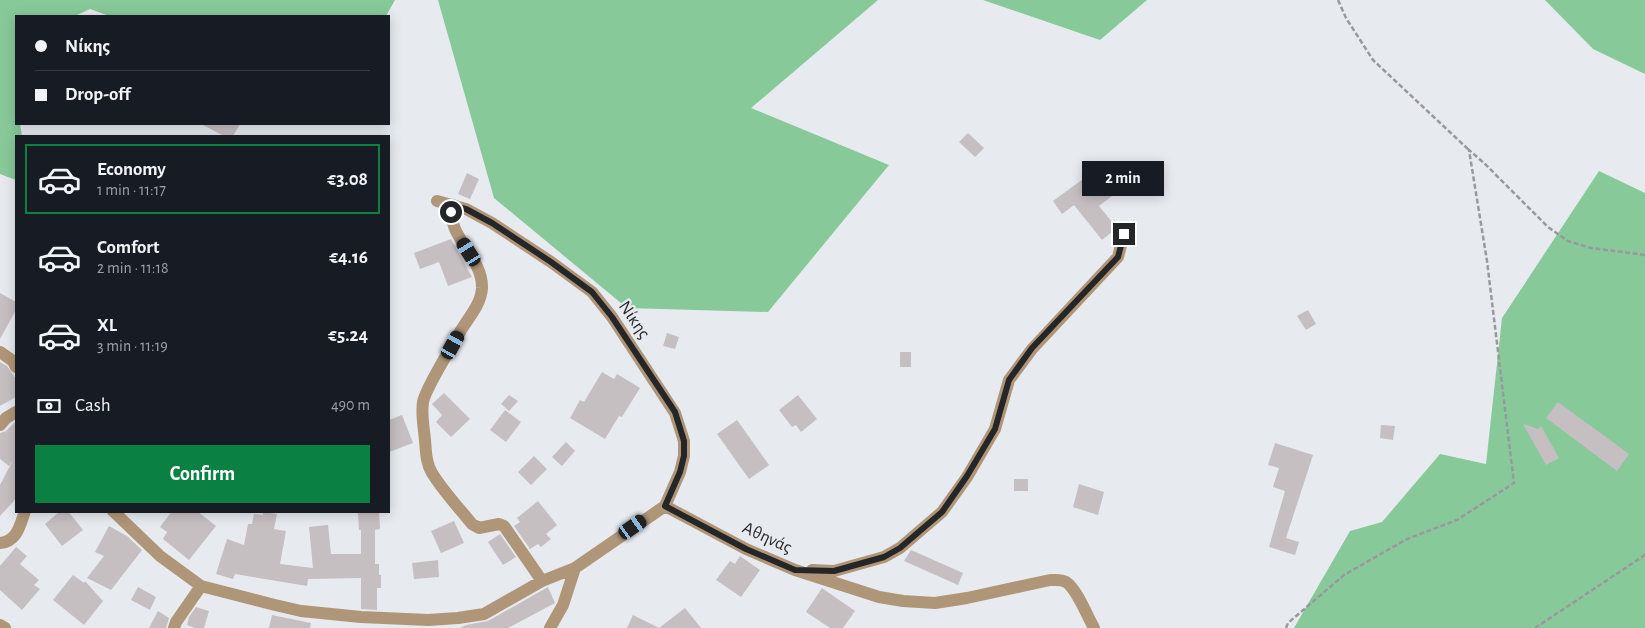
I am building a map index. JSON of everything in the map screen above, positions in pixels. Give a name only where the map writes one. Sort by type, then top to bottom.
[{"type":"street","name":"Νίκης","points":[[437,201],[466,209],[492,223],[551,262],[592,292],[612,317],[675,412],[684,441],[684,456],[680,472],[665,506]]},
{"type":"street","points":[[453,205],[451,218],[454,228],[477,265],[481,277],[482,290],[479,302],[423,400],[422,413],[427,462],[432,473],[472,524],[479,528],[499,524],[504,526],[542,581]]},
{"type":"street","points":[[795,570],[834,571],[884,557],[900,548],[942,512],[967,476],[995,429],[1009,380],[1032,348],[1118,257],[1124,234]]},
{"type":"street","points":[[0,352],[13,361],[15,365]]},
{"type":"street","points":[[0,425],[6,418],[15,413]]},
{"type":"street","points":[[115,513],[160,556],[201,586],[275,606],[301,610],[361,618],[428,620],[484,614],[542,581],[576,568],[665,506]]},
{"type":"street","name":"Αθηνάς","points":[[665,506],[746,549],[795,570],[879,597],[911,602],[935,603],[1050,580],[1059,580],[1067,583],[1073,589],[1094,628]]},
{"type":"street","points":[[0,543],[7,543],[13,539],[25,513]]},
{"type":"street","points":[[550,628],[564,605],[576,568]]},
{"type":"street","points":[[174,628],[176,622],[201,586]]},
{"type":"street","points":[[0,625],[5,628]]},
{"type":"path","points":[[1338,0],[1346,18],[1373,60],[1484,163],[1548,228],[1568,241],[1591,248],[1645,255]]},
{"type":"path","points":[[1286,628],[1288,623],[1344,575],[1407,539],[1457,520],[1514,482],[1487,262],[1469,150]]},
{"type":"path","points":[[1535,628],[1645,555]]},
{"type":"green space","points":[[0,0],[395,0],[387,15],[106,15],[90,9],[77,15],[15,15],[15,125],[20,125],[22,135],[15,135],[15,180],[0,174]]},
{"type":"green space","points":[[438,0],[878,0],[751,108],[889,165],[768,312],[627,308],[494,198]]},
{"type":"green space","points":[[983,0],[1147,0],[1100,40]]},
{"type":"green space","points":[[1545,0],[1645,0],[1645,74],[1593,49]]},
{"type":"green space","points":[[1599,171],[1645,193],[1645,628],[1294,628],[1350,531],[1382,522],[1440,454],[1486,464],[1502,318]]},
{"type":"building","points":[[203,125],[239,125],[234,135],[222,135]]},
{"type":"building","points":[[968,133],[984,148],[975,157],[959,142]]},
{"type":"building","points":[[1098,168],[1116,193],[1099,206],[1117,228],[1102,240],[1074,205],[1062,214],[1053,201]]},
{"type":"building","points":[[467,173],[479,179],[470,199],[458,194]]},
{"type":"building","points":[[451,239],[472,277],[448,286],[439,262],[420,269],[414,253]]},
{"type":"building","points":[[0,293],[15,301],[15,312],[0,339]]},
{"type":"building","points":[[1308,310],[1316,324],[1306,330],[1297,316]]},
{"type":"building","points":[[667,333],[679,337],[675,349],[663,346]]},
{"type":"building","points":[[900,352],[911,352],[911,367],[900,367]]},
{"type":"building","points":[[0,362],[7,366],[15,378],[15,398],[0,406]]},
{"type":"building","points":[[602,372],[614,379],[617,374],[640,388],[622,417],[619,416],[605,439],[570,418],[580,400],[584,402]]},
{"type":"building","points":[[444,393],[470,419],[451,437],[436,422],[442,415],[432,404]]},
{"type":"building","points":[[509,395],[518,401],[509,411],[501,404]]},
{"type":"building","points":[[798,395],[817,419],[801,432],[796,425],[792,427],[779,410]]},
{"type":"building","points":[[1558,402],[1629,454],[1617,471],[1546,418]]},
{"type":"building","points":[[505,410],[521,422],[506,442],[490,430]]},
{"type":"building","points":[[402,415],[413,443],[390,452],[390,420]]},
{"type":"building","points":[[737,420],[769,465],[749,479],[717,434]]},
{"type":"building","points":[[15,422],[15,499],[0,516],[0,485],[13,460],[9,466],[0,459],[0,433],[6,431]]},
{"type":"building","points":[[1523,424],[1538,429],[1541,426],[1559,458],[1546,465]]},
{"type":"building","points":[[1381,425],[1395,426],[1393,440],[1380,438]]},
{"type":"building","points":[[566,442],[575,451],[562,466],[552,457]]},
{"type":"building","points":[[1275,443],[1313,455],[1286,538],[1299,542],[1295,555],[1269,547],[1285,491],[1273,487],[1279,468],[1268,465]]},
{"type":"building","points":[[534,456],[547,469],[531,485],[518,472]]},
{"type":"building","points":[[1014,479],[1028,479],[1028,491],[1014,491]]},
{"type":"building","points":[[1079,484],[1104,492],[1098,515],[1073,507]]},
{"type":"building","points":[[538,501],[557,525],[546,534],[551,539],[541,547],[538,544],[530,549],[514,526],[520,522],[517,518]]},
{"type":"building","points":[[58,513],[70,513],[83,530],[62,546],[45,524]]},
{"type":"building","points":[[170,513],[200,513],[216,526],[189,560],[163,539],[167,532],[160,527]]},
{"type":"building","points":[[358,513],[379,513],[380,529],[375,530],[375,564],[379,564],[379,575],[381,575],[381,588],[377,588],[377,610],[361,609],[361,578],[308,579],[307,586],[235,574],[233,579],[216,574],[227,539],[244,545],[248,524],[252,524],[254,514],[277,514],[274,529],[286,531],[280,564],[313,568],[309,527],[328,525],[331,554],[361,554],[361,530],[359,530]]},
{"type":"building","points":[[454,521],[464,543],[441,553],[431,531]]},
{"type":"building","points":[[109,526],[127,536],[142,550],[111,590],[87,578],[104,556],[95,552]]},
{"type":"building","points":[[500,534],[516,557],[503,565],[488,542]]},
{"type":"building","points":[[16,547],[27,556],[20,564],[39,580],[34,585],[40,589],[22,610],[0,590],[0,566]]},
{"type":"building","points":[[911,550],[963,573],[958,585],[904,561]]},
{"type":"building","points":[[740,556],[760,570],[741,597],[716,580],[730,561],[735,564]]},
{"type":"building","points":[[438,560],[439,577],[414,579],[412,563]]},
{"type":"building","points":[[73,575],[84,583],[85,581],[103,601],[84,625],[53,600]]},
{"type":"building","points":[[138,587],[156,597],[150,610],[131,600]]},
{"type":"building","points":[[548,587],[555,603],[508,628],[460,628],[488,621]]},
{"type":"building","points":[[822,588],[855,611],[843,628],[830,628],[806,612]]},
{"type":"building","points":[[196,607],[209,611],[204,628],[195,628],[187,625],[189,617]]},
{"type":"building","points":[[685,608],[701,628],[659,628]]},
{"type":"building","points":[[158,611],[169,618],[166,628],[149,628]]},
{"type":"building","points":[[272,615],[311,623],[310,628],[269,628]]},
{"type":"building","points":[[633,615],[659,628],[627,628]]},
{"type":"route","points":[[451,212],[453,205],[466,209],[492,223],[592,292],[612,317],[675,412],[684,441],[684,456],[680,472],[665,506],[746,549],[795,570],[834,571],[884,557],[900,548],[942,512],[967,476],[995,429],[1009,380],[1032,348],[1090,289],[1118,257],[1124,234]]}]
